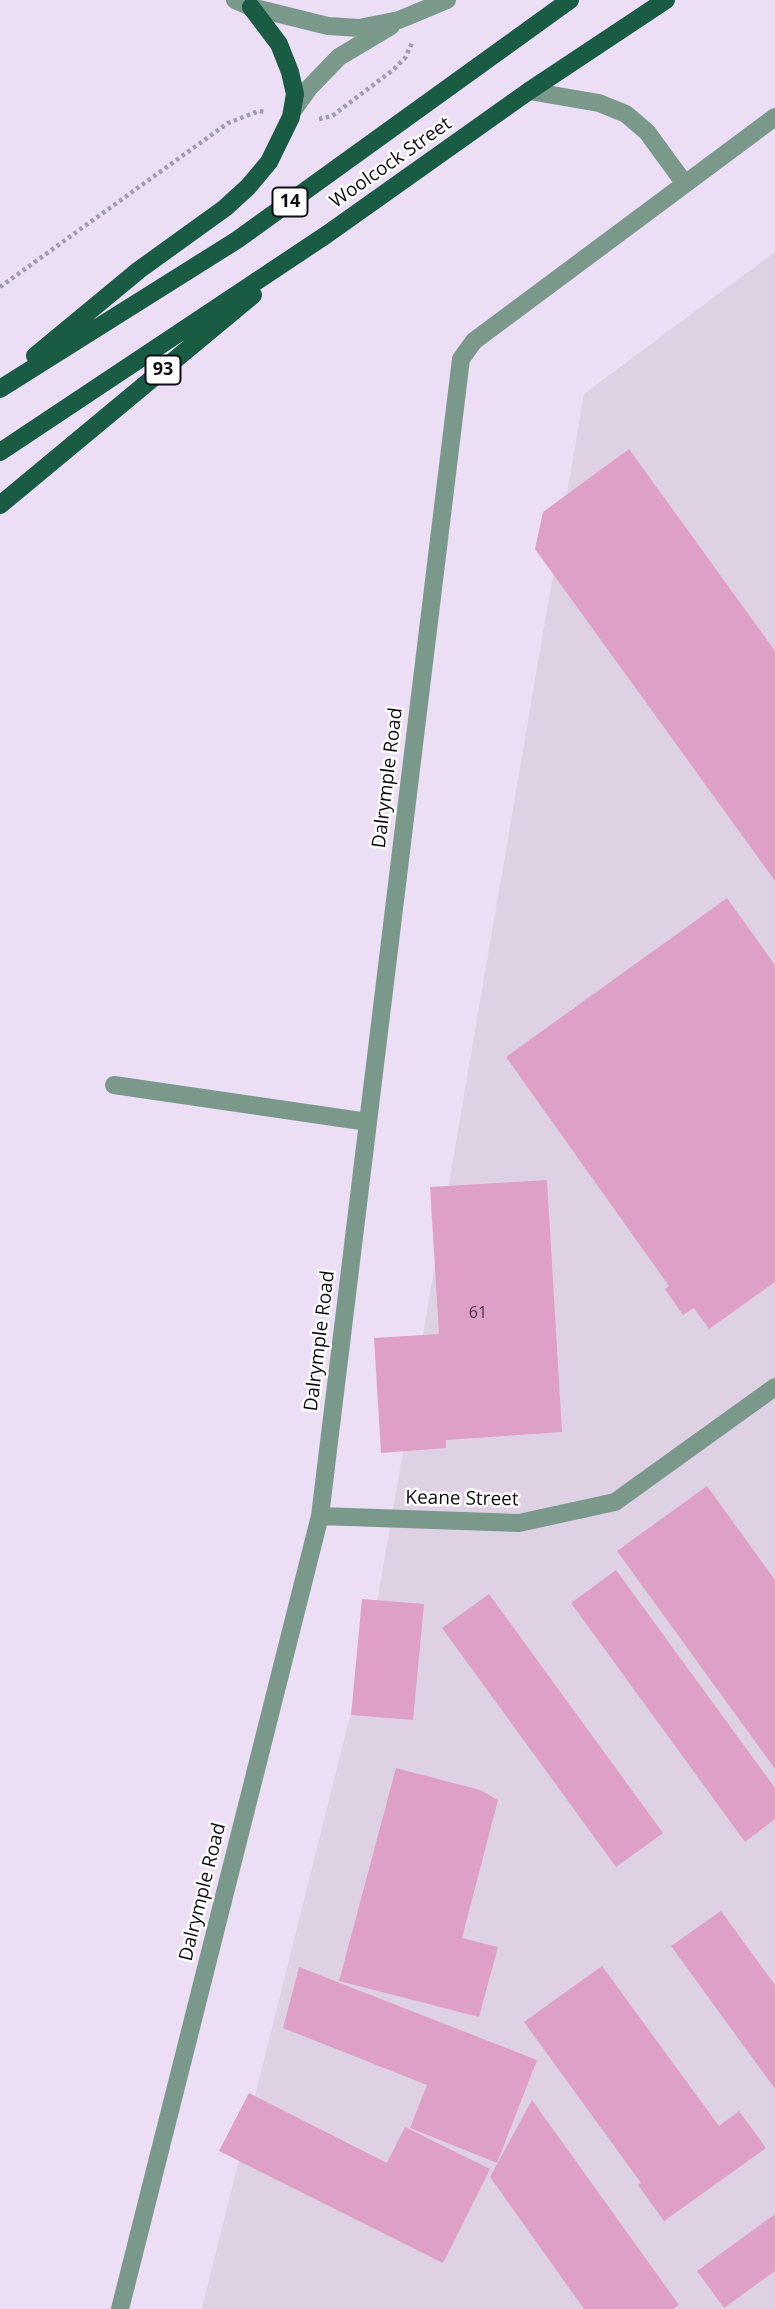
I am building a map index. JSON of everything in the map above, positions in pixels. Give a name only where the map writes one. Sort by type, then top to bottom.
[{"type":"main road","name":"Woolcock Street","points":[[0,387],[237,240],[570,0]]},
{"type":"main road","name":"Woolcock Street","points":[[0,452],[326,234],[529,91],[666,0]]},
{"type":"main road","points":[[0,387],[139,270],[225,208],[248,187],[269,162],[292,113],[295,94],[279,44],[243,4]]},
{"type":"main road","name":"93","points":[[0,505],[326,234]]},
{"type":"street","points":[[243,4],[273,0]]},
{"type":"street","points":[[243,4],[328,26],[359,28],[399,20],[447,0]]},
{"type":"street","points":[[292,113],[309,88],[339,57],[399,20]]},
{"type":"street","points":[[529,91],[599,103],[625,114],[647,132],[685,184],[775,117]]},
{"type":"street","name":"Dalrymple Road","points":[[120,2309],[320,1516],[461,359],[474,341],[685,184]]},
{"type":"street","points":[[114,1085],[368,1122]]},
{"type":"street","name":"Keane Street","points":[[320,1516],[519,1523],[615,1502],[775,1387]]},
{"type":"path","points":[[0,287],[228,123],[260,111],[325,119],[393,70],[405,58],[427,10]]},
{"type":"shaded area","points":[[775,252],[775,2309],[202,2309],[374,1621],[584,394]]},
{"type":"building","points":[[629,449],[775,651],[775,881],[535,549],[543,512]]},
{"type":"building","points":[[727,898],[775,965],[775,1282],[709,1329],[694,1308],[683,1315],[665,1289],[669,1286],[506,1057]]},
{"type":"building","points":[[547,1180],[562,1432],[446,1440],[446,1448],[381,1453],[374,1338],[439,1334],[430,1187]]},
{"type":"building","points":[[707,1486],[775,1580],[775,1769],[617,1551]]},
{"type":"building","points":[[616,1570],[775,1788],[775,1819],[745,1842],[571,1603]]},
{"type":"building","points":[[489,1594],[663,1833],[616,1867],[442,1628]]},
{"type":"building","points":[[362,1599],[424,1604],[413,1720],[351,1715]]},
{"type":"building","points":[[396,1768],[480,1790],[498,1800],[462,1938],[498,1947],[479,2017],[339,1981]]},
{"type":"building","points":[[721,1911],[775,1985],[775,2089],[671,1946]]},
{"type":"building","points":[[602,1966],[719,2126],[739,2111],[766,2148],[664,2221],[638,2185],[641,2183],[524,2022]]},
{"type":"building","points":[[299,1967],[537,2060],[497,2163],[410,2128],[427,2085],[283,2028]]},
{"type":"building","points":[[249,2093],[387,2163],[405,2127],[490,2169],[443,2263],[219,2151]]},
{"type":"building","points":[[532,2100],[679,2305],[673,2309],[584,2309],[490,2177]]},
{"type":"building","points":[[775,2214],[775,2271],[724,2308],[697,2271]]}]
